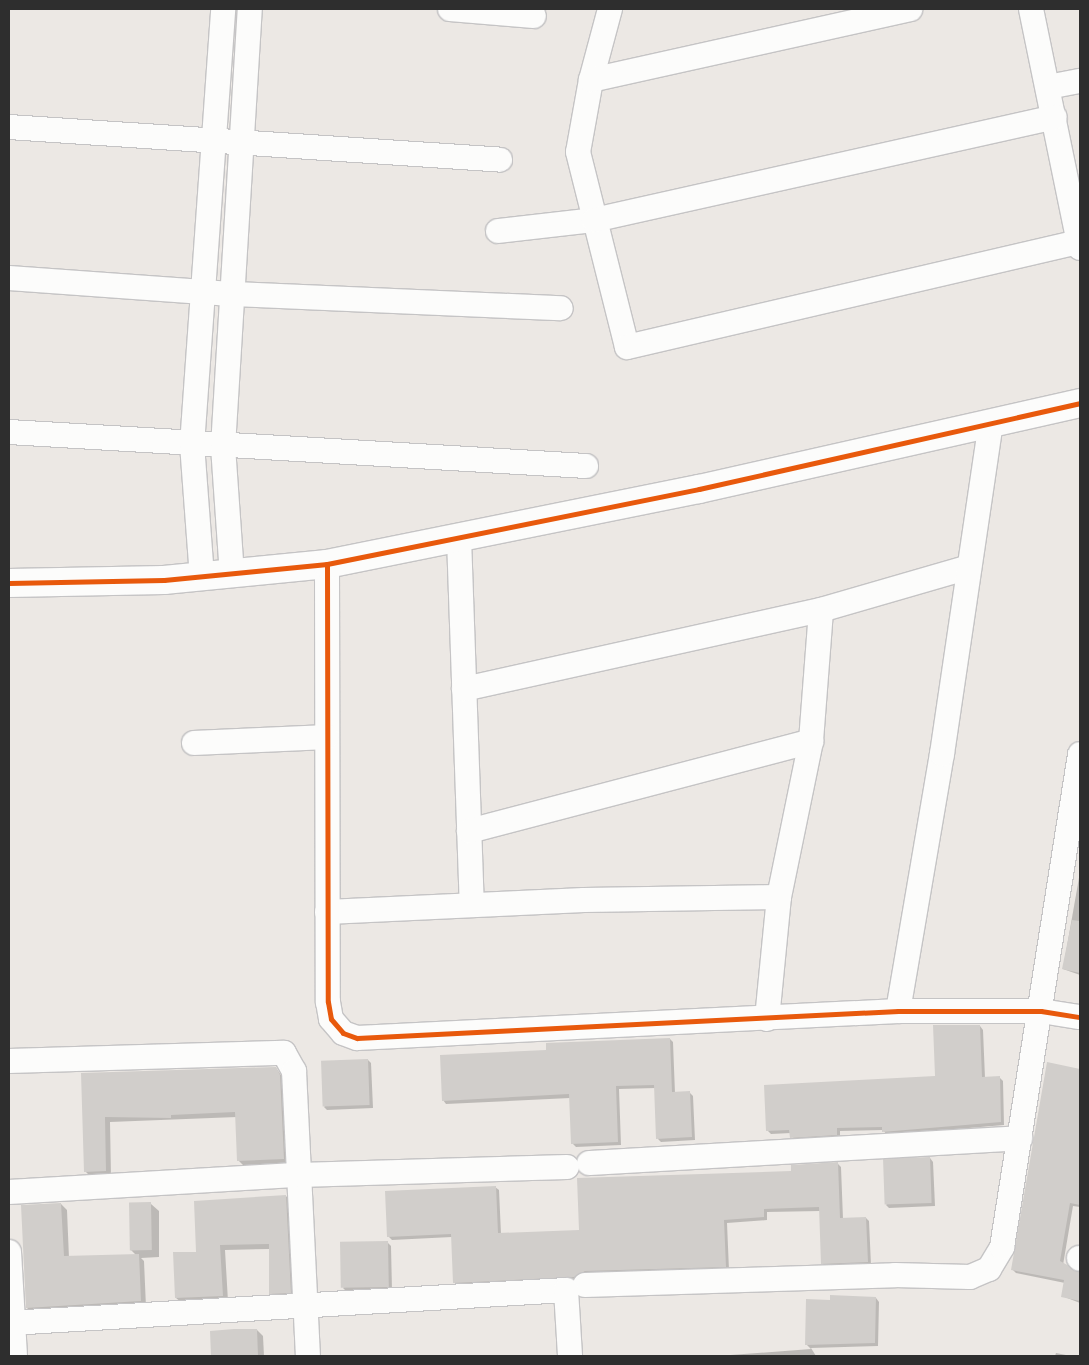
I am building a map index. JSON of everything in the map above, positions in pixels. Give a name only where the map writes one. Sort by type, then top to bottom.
[{"type":"street","points":[[202,577],[192,445],[223,9]]},
{"type":"street","points":[[232,575],[224,447],[250,9]]},
{"type":"street","points":[[450,9],[534,16]]},
{"type":"street","points":[[610,9],[591,80],[578,152],[627,347],[1080,245],[1077,211],[1031,9]]},
{"type":"street","points":[[591,80],[819,18],[910,9]]},
{"type":"street","points":[[1048,87],[1080,81]]},
{"type":"street","points":[[498,232],[594,220],[1055,117]]},
{"type":"street","points":[[9,127],[214,141],[242,141],[500,160]]},
{"type":"street","points":[[9,278],[234,294],[561,308]]},
{"type":"street","points":[[9,583],[202,577],[326,564],[699,489],[1080,403]]},
{"type":"street","points":[[898,1011],[942,754],[991,424]]},
{"type":"street","points":[[9,432],[224,447],[586,466]]},
{"type":"street","points":[[459,538],[472,904]]},
{"type":"street","points":[[326,564],[327,912],[331,1019],[343,1033],[357,1038],[898,1011],[1041,1011],[1080,1017]]},
{"type":"street","points":[[464,689],[821,610],[969,567]]},
{"type":"street","points":[[767,1019],[779,897],[811,741],[821,610]]},
{"type":"street","points":[[194,744],[327,737]]},
{"type":"street","points":[[469,831],[811,741]]},
{"type":"street","points":[[585,1285],[895,1275],[970,1278],[989,1269],[1002,1247],[1041,1011],[1080,754]]},
{"type":"street","points":[[327,912],[472,904],[779,897]]},
{"type":"street","points":[[9,1061],[284,1053],[294,1071],[308,1356]]},
{"type":"street","points":[[9,1192],[299,1175],[578,1165],[1020,1138]]},
{"type":"street","points":[[9,1252],[11,1323],[15,1356]]},
{"type":"street","points":[[11,1323],[305,1304],[566,1290],[570,1356]]},
{"type":"building","points":[[1072,920],[1080,921],[1080,973],[1062,969]]},
{"type":"building","points":[[933,1025],[980,1025],[982,1077],[1000,1076],[1001,1122],[882,1132],[882,1127],[837,1128],[837,1135],[790,1138],[789,1130],[766,1131],[764,1085],[935,1076]]},
{"type":"building","points":[[670,1038],[672,1092],[690,1091],[692,1137],[656,1139],[654,1085],[616,1086],[618,1142],[571,1144],[569,1094],[442,1101],[440,1055],[546,1050],[546,1043]]},
{"type":"building","points":[[368,1059],[370,1105],[323,1107],[321,1061]]},
{"type":"building","points":[[1047,1062],[1080,1069],[1080,1205],[1070,1203],[1060,1261],[1080,1272],[1080,1301],[1061,1297],[1064,1280],[1011,1270]]},
{"type":"building","points":[[276,1067],[280,1075],[284,1159],[237,1161],[235,1112],[171,1115],[171,1118],[105,1117],[106,1171],[84,1172],[81,1073]]},
{"type":"building","points":[[930,1157],[932,1203],[885,1205],[883,1159]]},
{"type":"building","points":[[838,1162],[840,1218],[866,1217],[868,1262],[821,1264],[819,1207],[764,1209],[764,1217],[724,1220],[726,1267],[585,1271],[574,1277],[453,1283],[451,1234],[387,1237],[385,1191],[496,1186],[498,1233],[579,1230],[577,1178],[791,1171],[791,1165]]},
{"type":"building","points":[[286,1195],[291,1293],[269,1294],[269,1244],[220,1245],[223,1296],[175,1298],[173,1252],[196,1252],[194,1201]]},
{"type":"building","points":[[129,1202],[151,1202],[152,1250],[130,1250]]},
{"type":"building","points":[[61,1203],[64,1256],[139,1254],[141,1301],[26,1308],[21,1205]]},
{"type":"building","points":[[388,1241],[389,1287],[341,1288],[340,1242]]},
{"type":"building","points":[[830,1295],[876,1297],[875,1343],[805,1345],[806,1299],[830,1300]]},
{"type":"building","points":[[257,1329],[258,1356],[211,1356],[210,1331]]},
{"type":"cycle path","points":[[9,583],[164,580],[327,564],[699,489],[1080,403]]},
{"type":"cycle path","points":[[327,564],[328,1002],[331,1019],[343,1033],[357,1038],[898,1011],[1041,1011],[1080,1017]]}]
